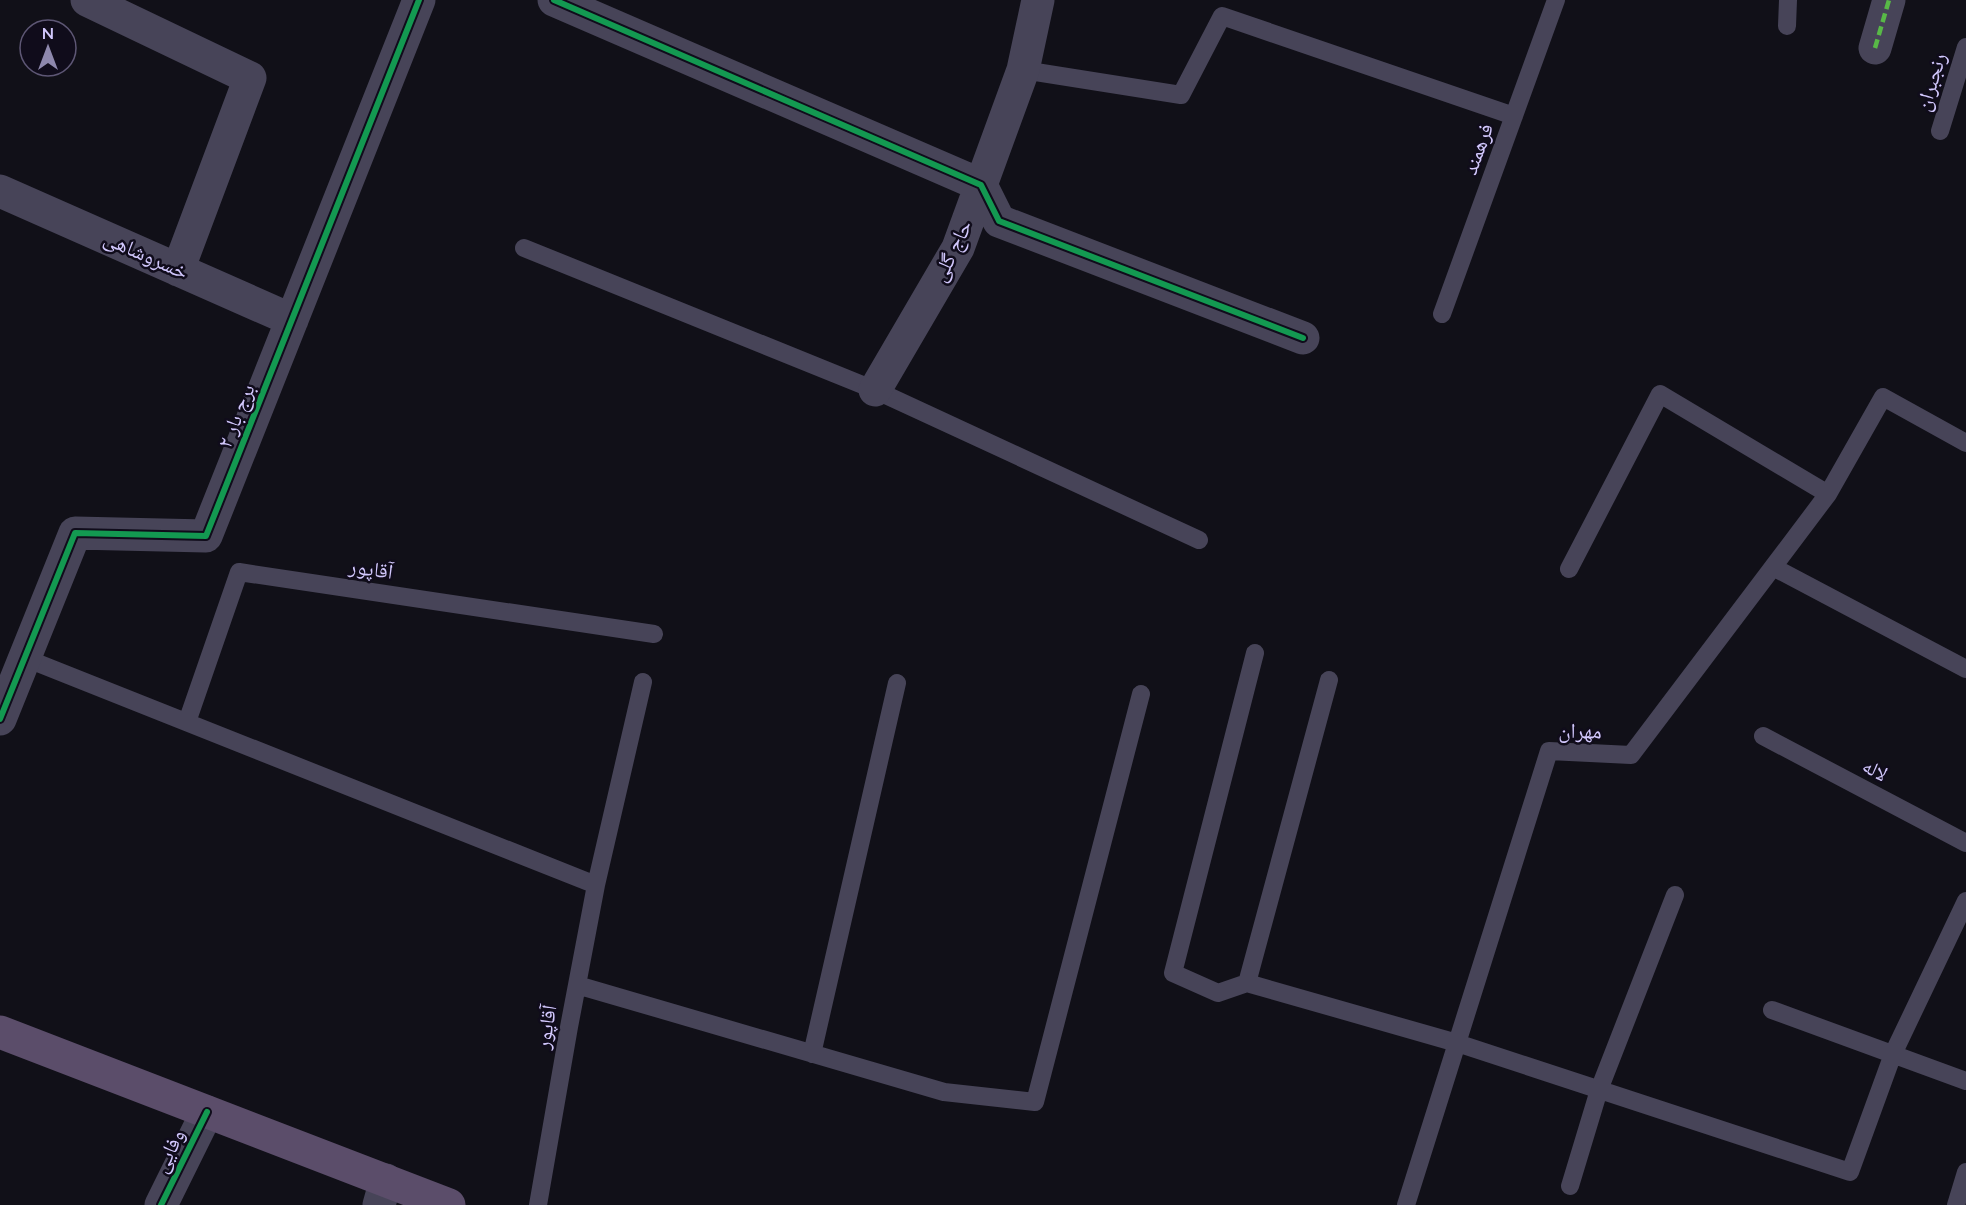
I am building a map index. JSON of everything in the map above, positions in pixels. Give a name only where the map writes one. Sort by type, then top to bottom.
[{"type":"main road","points":[[0,1032],[207,1112],[382,1193],[449,1205]]},
{"type":"street","points":[[87,0],[250,78],[178,270]]},
{"type":"street","name":"برج بار ۲","points":[[0,719],[75,533],[206,536],[419,0]]},
{"type":"street","points":[[554,0],[981,184],[999,221],[1303,338]]},
{"type":"street","name":"حاج گلی","points":[[875,390],[958,248],[1023,70],[1038,0]]},
{"type":"street","points":[[1875,48],[1889,0]]},
{"type":"street","name":"خسروشاهی","points":[[0,191],[292,320]]},
{"type":"street","name":"وفایی","points":[[161,1205],[207,1112]]},
{"type":"lane","name":"فرهمند","points":[[1442,314],[1556,0]]},
{"type":"lane","points":[[1787,27],[1788,0]]},
{"type":"lane","points":[[1023,70],[1181,95],[1222,16],[1514,116]]},
{"type":"lane","name":"رنجبران","points":[[1940,131],[1966,47]]},
{"type":"lane","points":[[524,248],[875,390],[1199,540]]},
{"type":"lane","points":[[1569,569],[1660,394],[1828,494]]},
{"type":"lane","points":[[1966,443],[1883,396],[1828,494],[1773,567],[1966,669]]},
{"type":"lane","name":"مهران","points":[[1406,1205],[1549,751],[1631,755],[1773,567]]},
{"type":"lane","name":"آقاپور","points":[[187,722],[239,572],[654,634]]},
{"type":"lane","points":[[1255,653],[1173,974],[1218,993],[1247,983],[1457,1043],[1850,1172],[1893,1054],[1966,901]]},
{"type":"lane","points":[[25,658],[596,885]]},
{"type":"lane","points":[[1247,983],[1329,680]]},
{"type":"lane","name":"آقاپور","points":[[538,1205],[596,885],[643,682]]},
{"type":"lane","points":[[812,1054],[897,683]]},
{"type":"lane","points":[[577,985],[944,1092],[1035,1102],[1141,694]]},
{"type":"lane","name":"لاله","points":[[1763,736],[1966,843]]},
{"type":"lane","points":[[1570,1186],[1599,1090],[1675,895]]},
{"type":"lane","points":[[1772,1010],[1966,1081]]},
{"type":"lane","points":[[1956,1205],[1966,1172]]},
{"type":"marked path","points":[[1875,48],[1889,0]]},
{"type":"cycle path","points":[[0,719],[75,533],[206,536],[419,0]]},
{"type":"cycle path","points":[[554,0],[981,185],[999,221],[1303,338]]},
{"type":"cycle path","points":[[161,1205],[207,1112]]}]
